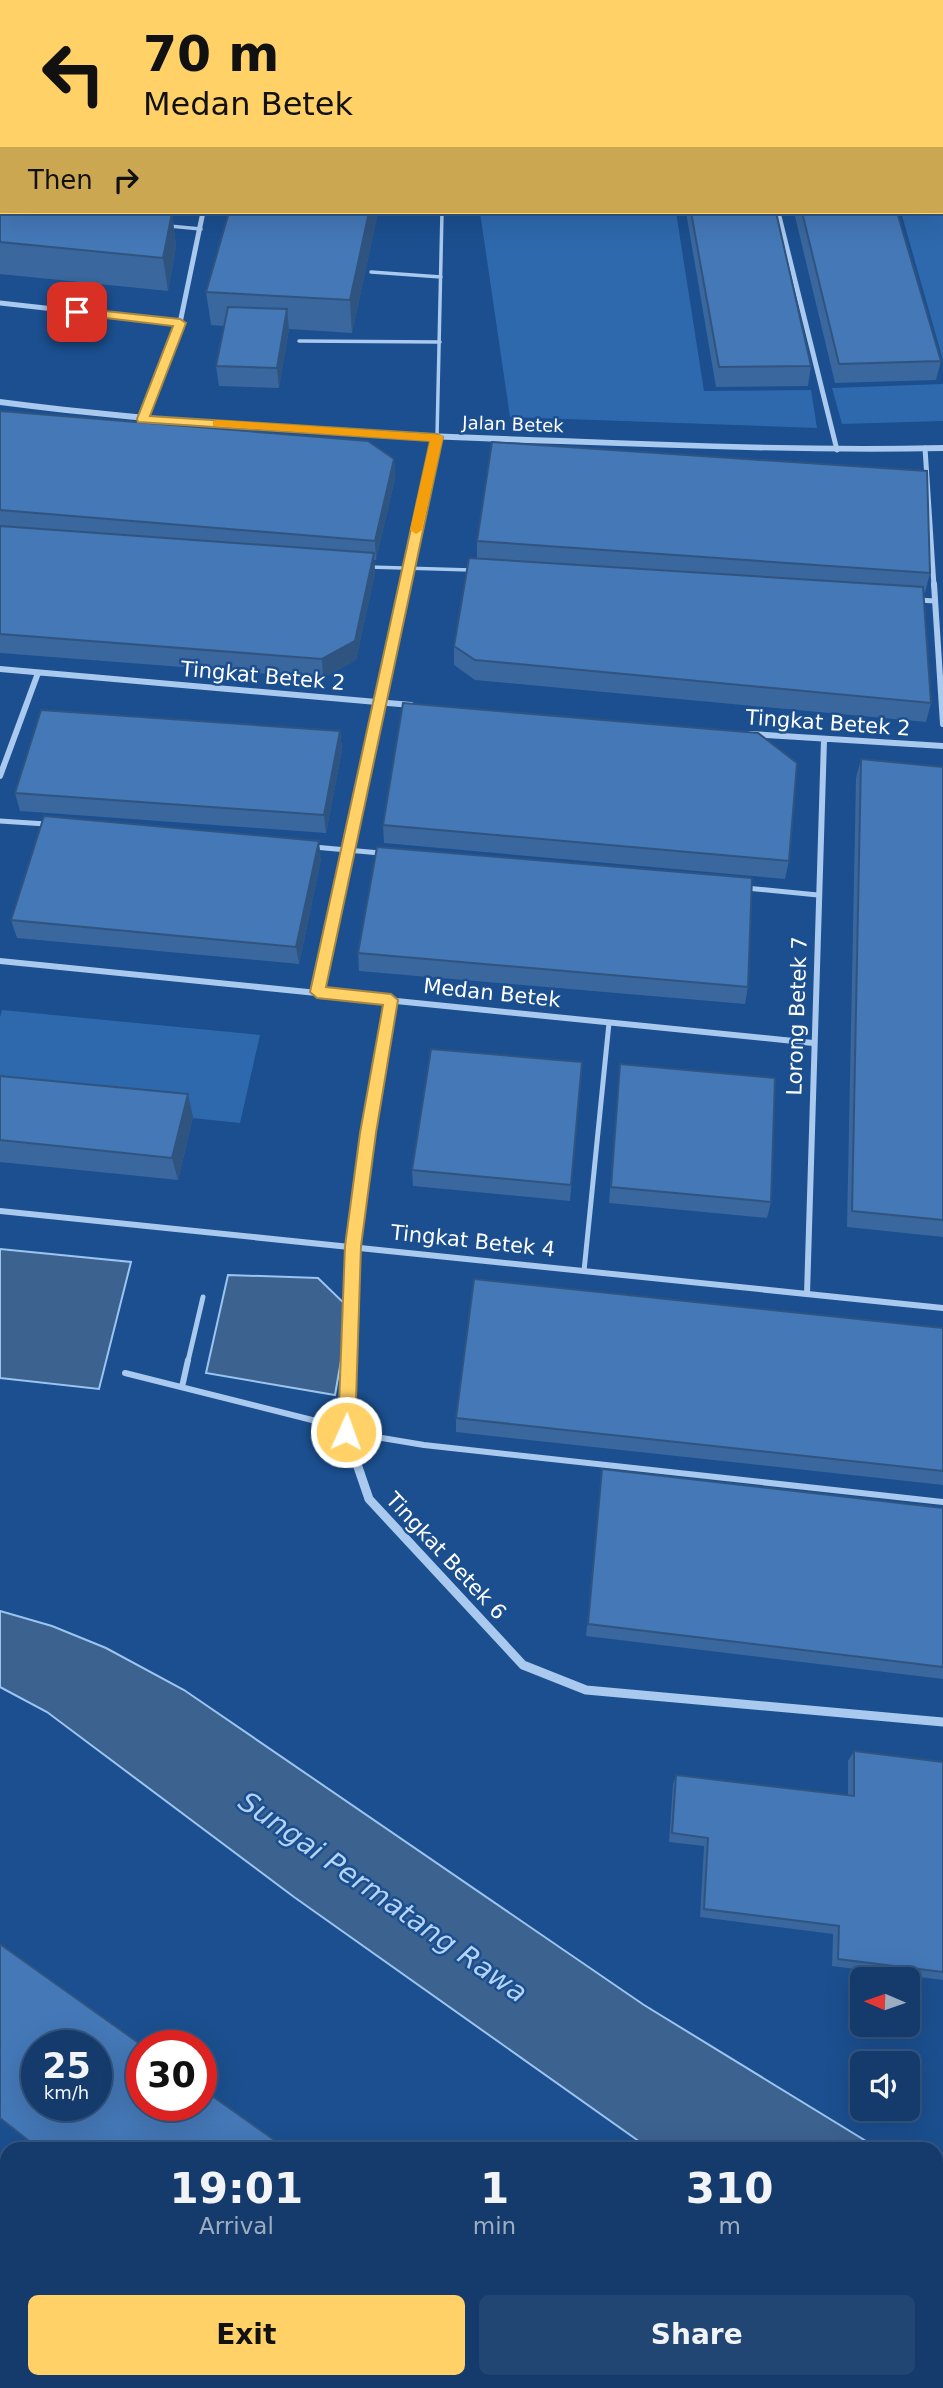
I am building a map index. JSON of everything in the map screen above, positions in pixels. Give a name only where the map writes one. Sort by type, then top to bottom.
[{"type":"street","points":[[142,419],[180,323],[203,214]]},
{"type":"street","points":[[778,214],[837,450]]},
{"type":"street","points":[[0,303],[180,323]]},
{"type":"street","name":"Jalan Betek","points":[[0,402],[142,419],[437,437],[837,450],[943,448]]},
{"type":"street","points":[[317,992],[437,437]]},
{"type":"street","name":"Tingkat Betek 2","points":[[925,449],[943,724]]},
{"type":"street","name":"Tingkat Betek 2","points":[[0,669],[420,705]]},
{"type":"street","points":[[0,776],[38,673]]},
{"type":"street","name":"Tingkat Betek 2","points":[[740,733],[943,746]]},
{"type":"street","name":"Lorong Betek 7","points":[[807,1294],[824,740]]},
{"type":"street","name":"Medan Betek","points":[[0,961],[813,1043]]},
{"type":"street","name":"Tingkat Betek 6","points":[[391,1000],[368,1133],[353,1246],[346,1432],[369,1499],[523,1665],[586,1690],[943,1722]]},
{"type":"street","name":"Tingkat Betek 4","points":[[0,1212],[943,1308]]},
{"type":"lane","points":[[437,437],[442,214]]},
{"type":"lane","points":[[160,225],[201,229]]},
{"type":"lane","points":[[370,272],[441,277]]},
{"type":"lane","points":[[299,341],[440,342]]},
{"type":"lane","points":[[367,566],[408,570],[473,570]]},
{"type":"lane","points":[[908,599],[935,601]]},
{"type":"lane","points":[[0,821],[56,825]]},
{"type":"lane","points":[[306,846],[389,853]]},
{"type":"lane","points":[[735,887],[818,895]]},
{"type":"lane","points":[[584,1271],[610,1023]]},
{"type":"lane","points":[[182,1387],[203,1297]]},
{"type":"lane","points":[[125,1373],[324,1423],[346,1432],[424,1445],[943,1502]]},
{"type":"shaded area","points":[[480,214],[676,214],[704,391],[811,390],[817,428],[510,417]]},
{"type":"shaded area","points":[[902,214],[943,214],[943,360]]},
{"type":"shaded area","points":[[943,384],[943,421],[842,424],[832,388]]},
{"type":"shaded area","points":[[2,1010],[260,1035],[240,1123],[0,1098]]},
{"type":"water","points":[[0,1249],[131,1262],[99,1389],[0,1378]]},
{"type":"water","points":[[228,1275],[318,1278],[350,1309],[335,1395],[206,1373]]},
{"type":"water","name":"Sungai Permatang Rawa","points":[[0,1611],[52,1626],[106,1648],[184,1690],[644,2005],[868,2142],[640,2142],[294,1897],[47,1712],[0,1687]]},
{"type":"building","points":[[0,214],[172,214],[163,258],[0,242]]},
{"type":"building","points":[[228,214],[369,214],[350,300],[206,292]]},
{"type":"building","points":[[691,214],[776,214],[811,366],[719,367]]},
{"type":"building","points":[[802,214],[898,214],[941,361],[839,364]]},
{"type":"building","points":[[228,307],[287,309],[277,368],[216,366]]},
{"type":"building","points":[[0,411],[368,441],[394,459],[375,541],[0,510]]},
{"type":"building","points":[[492,442],[927,471],[930,573],[477,541]]},
{"type":"building","points":[[0,526],[374,553],[355,641],[322,659],[0,634]]},
{"type":"building","points":[[469,558],[923,587],[931,703],[475,660],[454,646]]},
{"type":"building","points":[[403,703],[758,733],[797,763],[789,861],[383,825]]},
{"type":"building","points":[[41,710],[340,731],[324,815],[15,793]]},
{"type":"building","points":[[861,759],[943,767],[943,1220],[852,1211]]},
{"type":"building","points":[[44,816],[319,841],[296,947],[11,920]]},
{"type":"building","points":[[377,847],[752,878],[748,987],[358,953]]},
{"type":"building","points":[[431,1049],[582,1062],[571,1185],[412,1170]]},
{"type":"building","points":[[620,1064],[775,1078],[771,1202],[611,1187]]},
{"type":"building","points":[[0,1076],[188,1094],[172,1158],[0,1140]]},
{"type":"building","points":[[474,1279],[943,1328],[943,1471],[456,1418]]},
{"type":"building","points":[[602,1469],[943,1508],[943,1667],[588,1624]]},
{"type":"building","points":[[854,1751],[943,1762],[943,1972],[920,1969],[920,1967],[838,1959],[839,1926],[704,1909],[708,1838],[672,1833],[676,1775],[854,1796]]},
{"type":"building","points":[[0,1944],[126,2034],[126,2121],[217,2121],[217,2099],[277,2142],[30,2142],[0,2118]]},
{"type":"slow traffic","points":[[217,424],[437,437],[416,530]]},
{"type":"route","points":[[77,312],[180,323],[142,419],[437,437],[317,992],[391,1000],[368,1133],[353,1246],[346,1432]]}]
